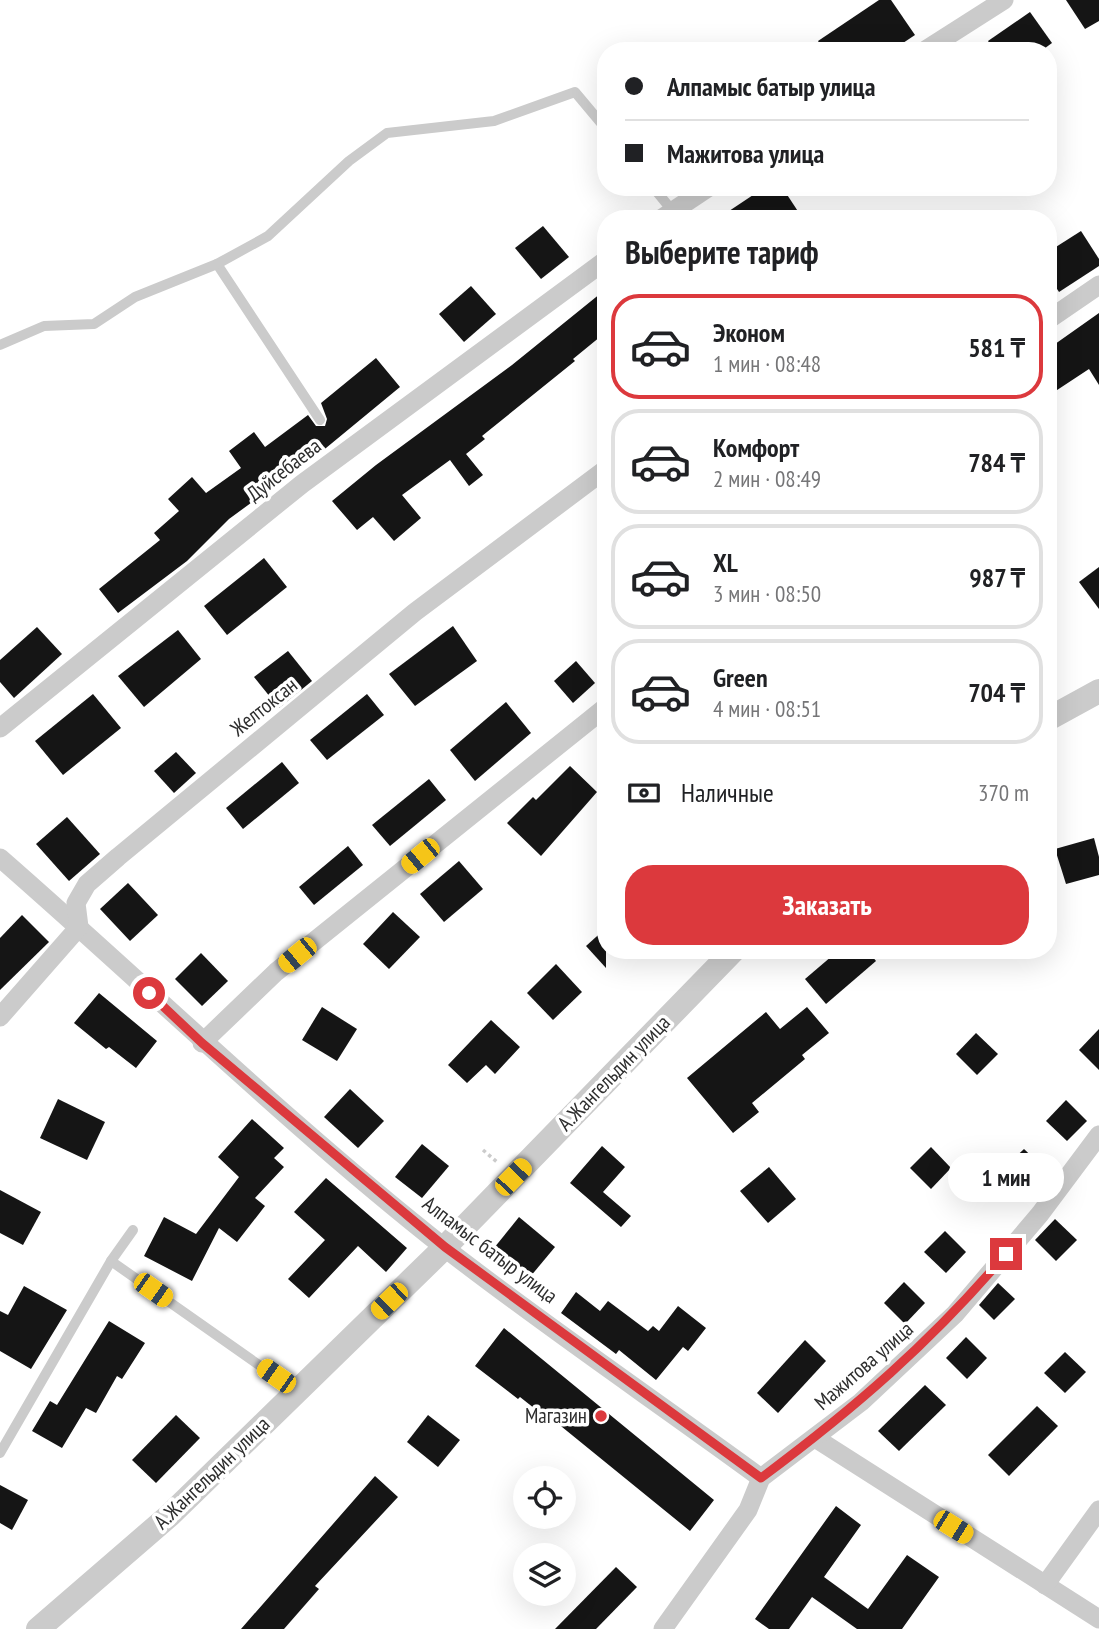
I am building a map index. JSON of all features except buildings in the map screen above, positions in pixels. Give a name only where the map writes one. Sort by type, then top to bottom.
[{"type":"street","points":[[938,42],[1004,0]]},
{"type":"street","points":[[678,210],[697,196]]},
{"type":"street","name":"Дуйсебаева","points":[[0,728],[302,484],[597,267]]},
{"type":"street","points":[[1057,314],[1099,285]]},
{"type":"street","name":"Желтоксан","points":[[79,927],[76,903],[88,884],[118,857],[415,612],[597,476]]},
{"type":"street","points":[[1057,714],[1099,691]]},
{"type":"street","points":[[202,1043],[276,972],[597,714]]},
{"type":"street","name":"Алпамыс батыр улица","points":[[0,858],[79,927],[202,1043],[445,1247],[761,1478]]},
{"type":"street","points":[[0,1017],[79,927]]},
{"type":"street","name":"А.Жангельдин улица","points":[[37,1629],[170,1515],[445,1247],[725,959]]},
{"type":"street","name":"Мажитова улица","points":[[761,1478],[861,1402],[955,1314],[1040,1214],[1099,1135]]},
{"type":"street","points":[[815,1438],[1099,1619]]},
{"type":"street","points":[[663,1629],[748,1510],[761,1478]]},
{"type":"street","points":[[1045,1586],[1099,1510]]},
{"type":"lane","points":[[0,345],[44,326],[94,324],[135,297],[216,264],[268,236],[349,161],[387,133],[494,121],[575,92],[597,118]]},
{"type":"lane","points":[[216,264],[320,420]]},
{"type":"lane","points":[[0,1453],[111,1261],[133,1230]]},
{"type":"lane","points":[[111,1261],[297,1391]]},
{"type":"place","name":"Магазин","points":[[601,1416]]},
{"type":"route","points":[[149,993],[202,1043],[445,1247],[761,1478],[861,1402],[955,1314],[1006,1254]]}]
